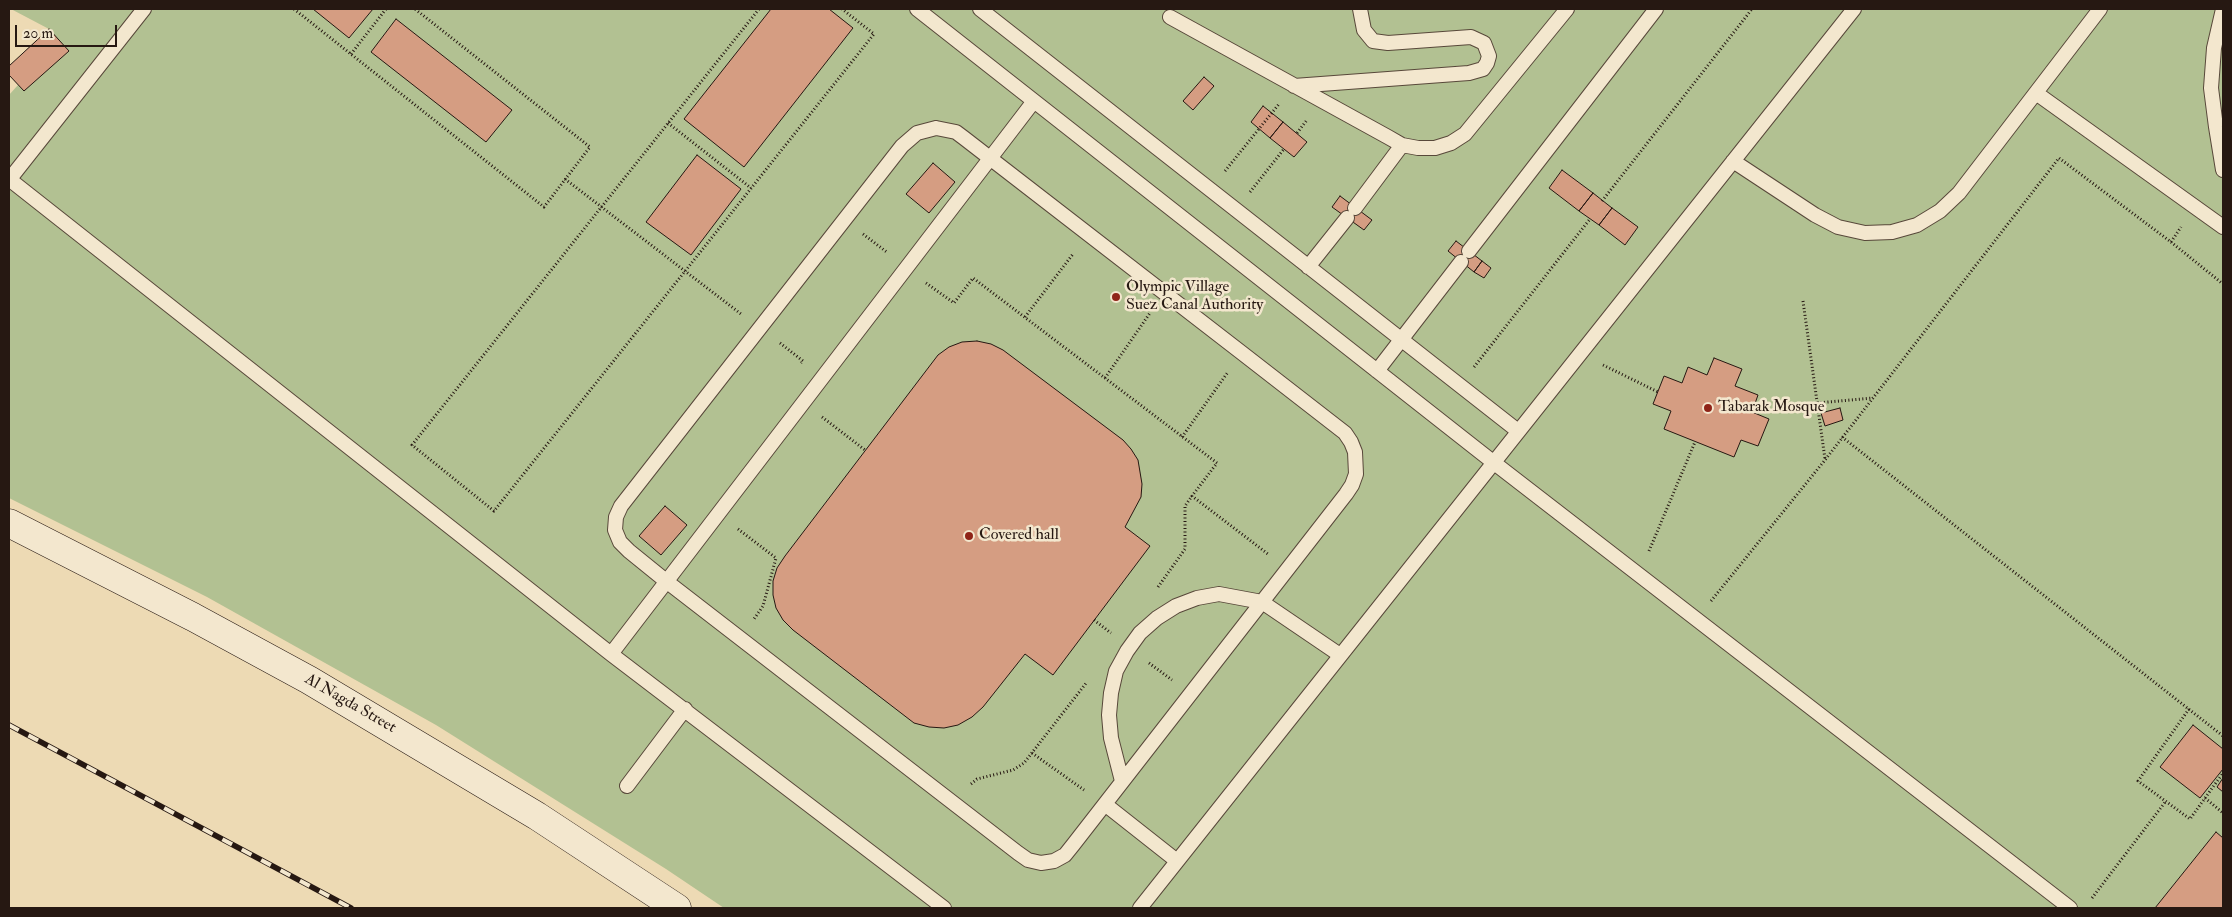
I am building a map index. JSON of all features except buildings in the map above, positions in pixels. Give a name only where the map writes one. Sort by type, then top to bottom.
[{"type":"street","name":"Al Nagda Street","points":[[9,524],[193,617],[309,680],[537,816],[678,908]]},
{"type":"lane","points":[[144,9],[9,179],[611,654],[944,908]]},
{"type":"lane","points":[[917,9],[1493,462],[2070,908]]},
{"type":"lane","points":[[980,9],[1518,431]]},
{"type":"lane","points":[[1294,86],[1469,73],[1483,69],[1487,63],[1489,56],[1484,43],[1478,38],[1388,44],[1373,41],[1364,30],[1360,9]]},
{"type":"lane","points":[[1170,17],[1402,145],[1418,148],[1435,148],[1451,143],[1465,134],[1566,9]]},
{"type":"lane","points":[[1377,371],[1656,9]]},
{"type":"lane","points":[[1140,908],[1854,9]]},
{"type":"lane","points":[[2223,9],[2214,48],[2211,88],[2223,170]]},
{"type":"lane","points":[[1733,161],[1815,215],[1838,227],[1865,232],[1892,232],[1917,224],[1940,211],[1959,193],[2036,93],[2095,10]]},
{"type":"lane","points":[[2036,93],[2223,227]]},
{"type":"lane","points":[[611,654],[1034,101]]},
{"type":"lane","points":[[936,128],[946,129],[956,132],[990,158],[1345,433],[1355,452],[1357,463],[1352,485],[1106,805],[1065,855],[1054,861],[1041,863],[1028,860],[666,581],[620,542],[615,530],[616,517],[621,506],[902,146],[917,132],[936,128]]},
{"type":"lane","points":[[1308,267],[1402,145]]},
{"type":"lane","points":[[1122,782],[1111,738],[1109,715],[1116,671],[1129,647],[1140,633],[1157,618],[1176,606],[1197,598],[1219,594],[1242,596],[1262,602],[1340,655]]},
{"type":"lane","points":[[627,786],[685,709]]},
{"type":"lane","points":[[1106,805],[1177,861]]},
{"type":"path","points":[[294,9],[544,207],[590,147],[415,9]]},
{"type":"path","points":[[350,54],[386,9]]},
{"type":"path","points":[[759,9],[412,445],[494,511],[874,34],[842,9]]},
{"type":"path","points":[[1602,201],[1752,9]]},
{"type":"path","points":[[1210,190],[1271,113]]},
{"type":"path","points":[[668,123],[751,188]]},
{"type":"path","points":[[1236,210],[1284,149]]},
{"type":"path","points":[[1696,619],[1825,460],[2059,158],[2171,242],[2223,284]]},
{"type":"path","points":[[565,179],[802,360],[797,367]]},
{"type":"path","points":[[2171,242],[2195,207]]},
{"type":"path","points":[[1460,386],[1590,218]]},
{"type":"path","points":[[844,220],[954,303],[973,278],[1217,463],[1192,496],[1288,568]]},
{"type":"path","points":[[1025,317],[1088,234]]},
{"type":"path","points":[[1105,378],[1165,293]]},
{"type":"path","points":[[1803,301],[1825,460]]},
{"type":"path","points":[[1182,437],[1242,353]]},
{"type":"path","points":[[1580,354],[1658,392]]},
{"type":"path","points":[[1817,403],[1873,398]]},
{"type":"path","points":[[803,402],[865,450]]},
{"type":"path","points":[[1842,437],[2223,736]]},
{"type":"path","points":[[1640,575],[1695,442]]},
{"type":"path","points":[[718,514],[776,558],[764,606],[741,639]]},
{"type":"path","points":[[2189,709],[2138,781],[2190,819],[2223,773]]},
{"type":"path","points":[[1032,753],[1106,805]]},
{"type":"path","points":[[2205,798],[2223,813]]},
{"type":"path","points":[[2090,901],[2166,801]]},
{"type":"green space","name":"Olympic Village Suez Canal Authority","points":[[11,9],[2223,9],[2223,908],[724,908],[666,869],[436,725],[207,597],[9,498],[9,95],[18,85],[9,75],[9,66],[49,29]]},
{"type":"railway","points":[[9,725],[351,908]]},
{"type":"place","name":"Olympic Village Suez Canal Authority","points":[[1116,297]]},
{"type":"place","name":"Tabarak Mosque","points":[[1708,408]]},
{"type":"place","name":"Covered hall","points":[[969,536]]}]
